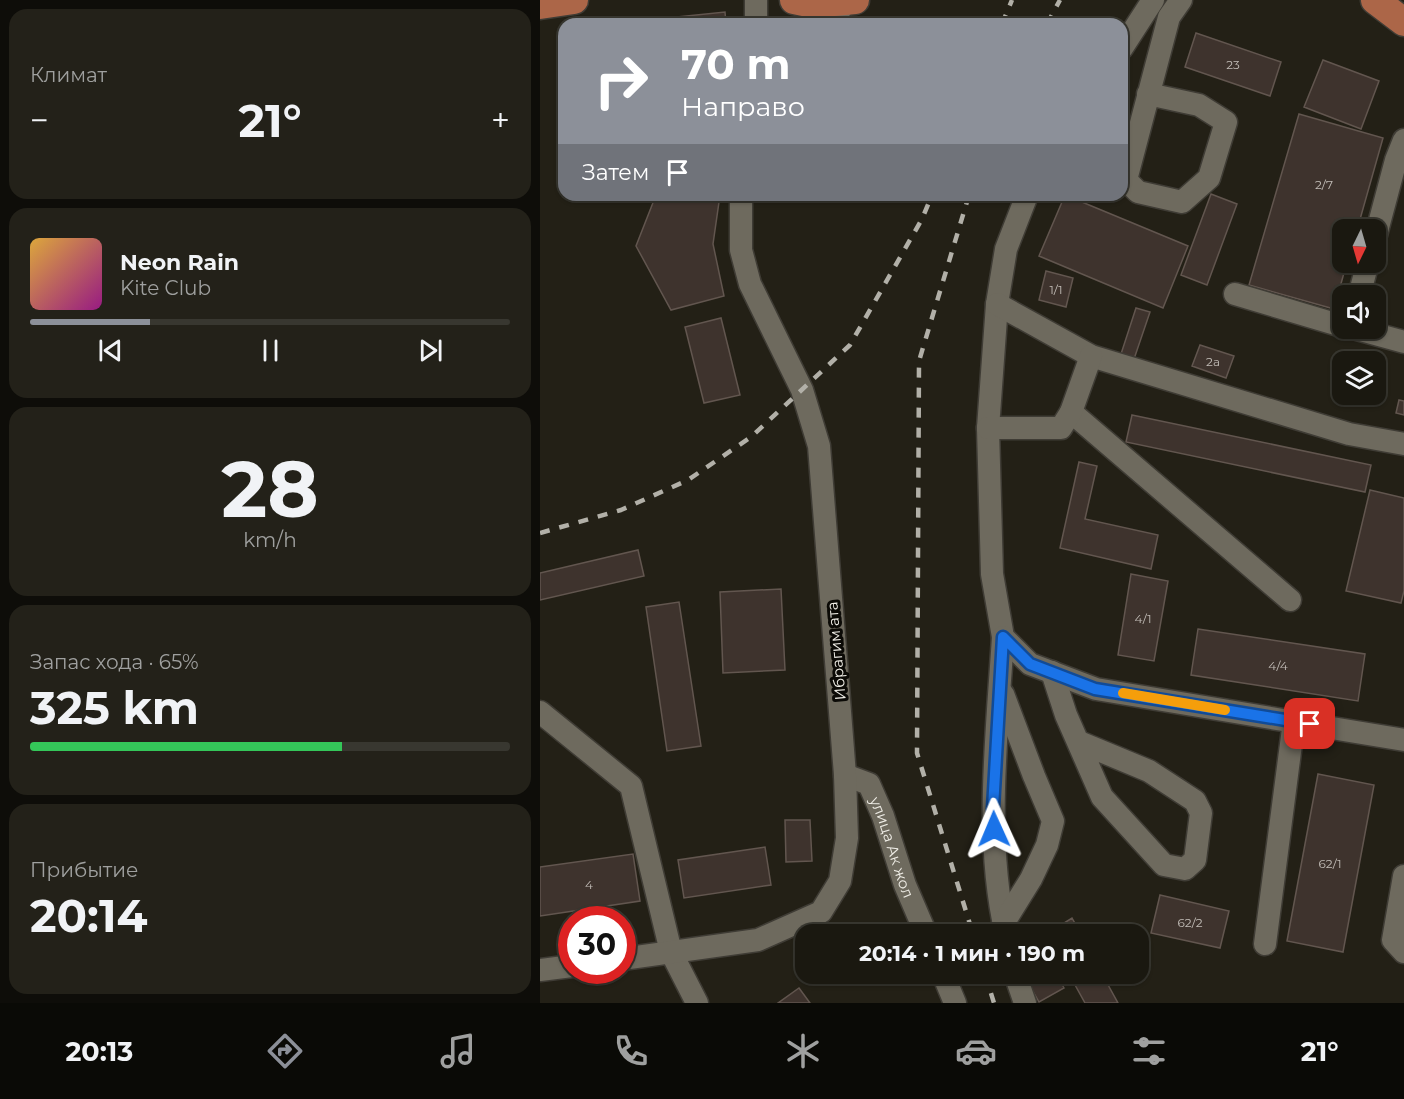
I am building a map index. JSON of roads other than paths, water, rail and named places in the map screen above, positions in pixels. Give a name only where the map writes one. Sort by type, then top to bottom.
[{"type":"main road","points":[[540,5],[574,0]]},
{"type":"main road","points":[[794,0],[843,9]]},
{"type":"main road","points":[[1375,0],[1404,22]]},
{"type":"street","points":[[756,0],[756,18]]},
{"type":"street","points":[[1128,39],[1153,0]]},
{"type":"street","points":[[1128,173],[1169,17],[1181,0]]},
{"type":"street","points":[[1128,182],[1138,192],[1182,202],[1209,178],[1226,123],[1199,105],[1149,94]]},
{"type":"street","points":[[1381,219],[1401,155]]},
{"type":"street","name":"Ибрагим ата","points":[[636,957],[758,940],[821,912],[840,881],[847,838],[845,775],[819,446],[802,390],[750,284],[741,250],[741,201]]},
{"type":"street","points":[[1003,924],[993,808],[1003,637],[992,574],[988,428],[997,304],[1006,249],[1025,201]]},
{"type":"street","points":[[1235,294],[1332,323]]},
{"type":"street","points":[[997,304],[1091,356],[1349,434],[1404,444]]},
{"type":"street","points":[[1386,337],[1404,342]]},
{"type":"street","points":[[988,428],[1062,428],[1071,412],[1091,356]]},
{"type":"street","points":[[1071,412],[1290,600]]},
{"type":"street","points":[[1003,637],[1030,664],[1095,689],[1404,740]]},
{"type":"street","points":[[1052,672],[1065,715],[1102,797],[1164,865],[1185,869],[1195,860],[1201,813],[1195,801],[1149,771],[1079,742]]},
{"type":"street","points":[[1000,687],[1053,821],[1047,844],[1007,924]]},
{"type":"street","points":[[540,712],[631,786],[671,952],[697,1003]]},
{"type":"street","points":[[1265,944],[1294,721]]},
{"type":"street","name":"улица Ак жол","points":[[845,775],[869,784],[884,816],[905,885],[922,924]]},
{"type":"street","points":[[1404,876],[1393,940],[1404,952]]},
{"type":"street","points":[[540,970],[558,968]]},
{"type":"street","points":[[947,984],[955,1003]]},
{"type":"street","points":[[1018,984],[1025,1003]]},
{"type":"railway","points":[[1004,18],[1012,0]]},
{"type":"railway","points":[[1050,18],[1060,0]]},
{"type":"railway","points":[[540,533],[621,510],[688,480],[751,437],[850,345],[922,219],[930,201]]},
{"type":"railway","points":[[967,201],[919,361],[917,753],[970,924]]},
{"type":"railway","points":[[988,984],[994,1003]]}]
